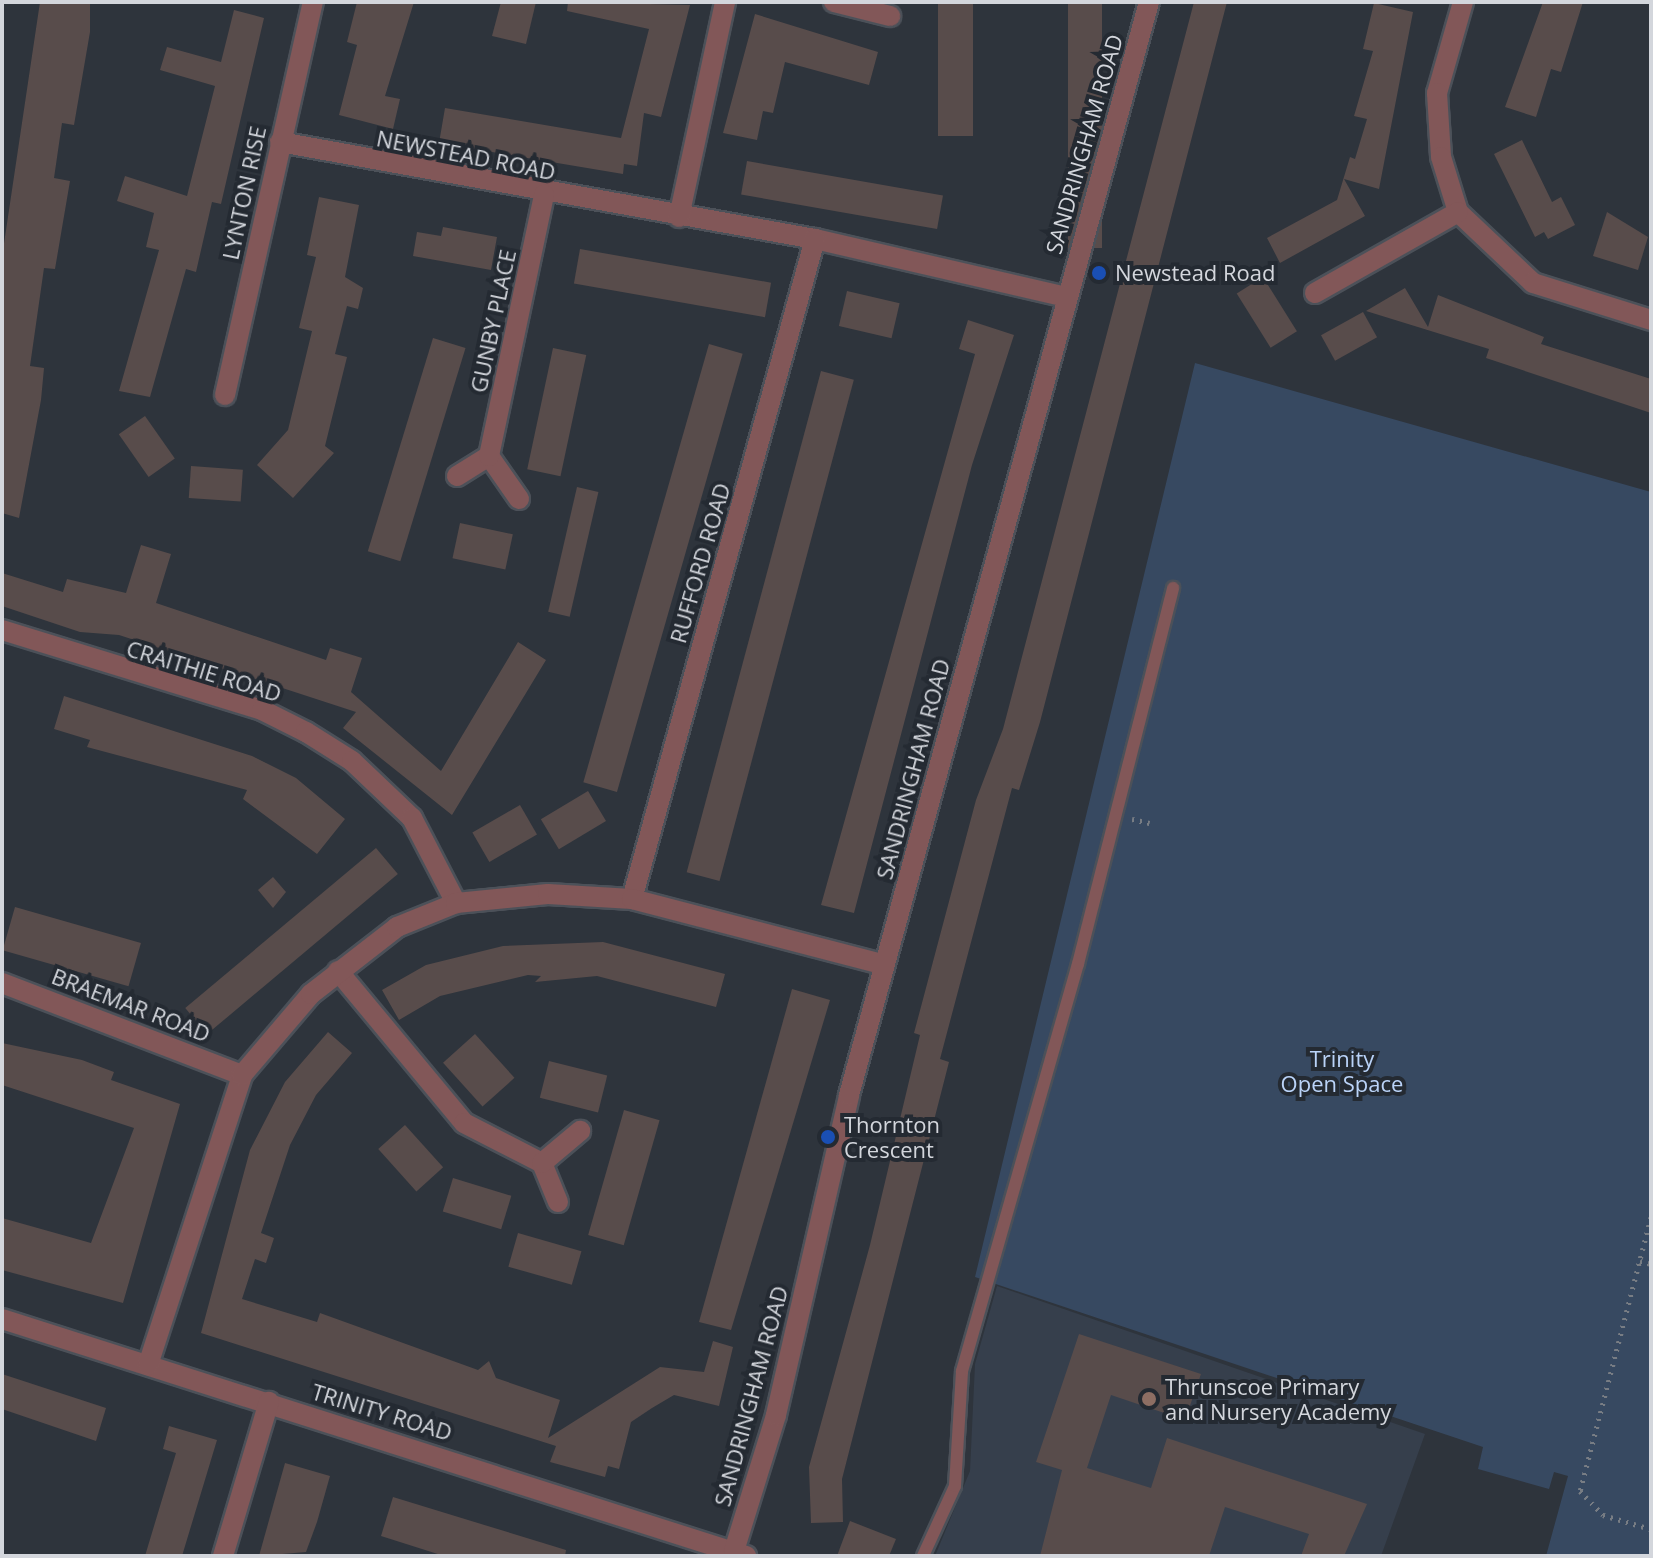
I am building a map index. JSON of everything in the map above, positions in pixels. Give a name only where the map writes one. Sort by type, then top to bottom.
[{"type":"street","name":"LYNTON RISE","points":[[225,395],[313,2]]},
{"type":"street","points":[[679,217],[725,2]]},
{"type":"street","name":"SANDRINGHAM ROAD","points":[[740,1554],[885,965],[1149,2]]},
{"type":"street","points":[[1463,2],[1437,93],[1441,157],[1458,212],[1533,283],[1651,320]]},
{"type":"street","points":[[841,3],[890,16]]},
{"type":"street","name":"NEWSTEAD ROAD","points":[[280,142],[544,195],[815,239],[1067,297]]},
{"type":"street","name":"GUNBY PLACE","points":[[489,456],[544,195]]},
{"type":"street","points":[[1315,293],[1458,212]]},
{"type":"street","name":"RUFFORD ROAD","points":[[632,899],[815,239]]},
{"type":"street","points":[[457,476],[489,456],[519,499]]},
{"type":"street","name":"CRAITHIE ROAD","points":[[2,630],[262,710],[306,732],[352,761],[412,818],[456,903]]},
{"type":"street","points":[[148,1365],[242,1075],[338,971],[397,927],[456,903],[548,894],[632,899],[885,965]]},
{"type":"street","points":[[338,971],[464,1123],[542,1163],[558,1202]]},
{"type":"street","name":"BRAEMAR ROAD","points":[[2,983],[242,1075]]},
{"type":"street","points":[[542,1163],[580,1131]]},
{"type":"street","name":"TRINITY ROAD","points":[[2,1319],[740,1554]]},
{"type":"street","points":[[223,1556],[269,1402]]},
{"type":"lane","points":[[923,1556],[955,1486],[962,1371],[1078,964],[1173,588]]},
{"type":"path","points":[[1651,1217],[1580,1491],[1603,1515],[1651,1529]]},
{"type":"path","points":[[1640,1261],[1651,1264]]},
{"type":"shaded area","name":"Thrunscoe Primary and Nursery Academy","points":[[997,1286],[1425,1434],[1381,1556],[935,1556],[970,1471],[975,1364]]},
{"type":"green space","name":"Trinity Open Space","points":[[1195,363],[1651,492],[1651,1556],[1546,1556],[1568,1476],[1554,1472],[1549,1489],[1478,1469],[1483,1447],[975,1277]]},
{"type":"building","points":[[40,2],[90,2],[90,32],[74,125],[62,123],[54,178],[70,181],[55,269],[44,268],[30,366],[44,368],[41,400],[19,518],[2,513],[2,257]]},
{"type":"building","points":[[357,2],[414,2],[385,96],[400,99],[393,129],[339,115],[357,45],[347,42]]},
{"type":"building","points":[[501,2],[536,2],[526,44],[492,36]]},
{"type":"building","points":[[568,2],[690,5],[661,117],[644,113],[637,166],[624,164],[623,174],[439,143],[445,108],[621,138],[649,29],[567,11]]},
{"type":"building","points":[[938,2],[973,2],[973,136],[938,136]]},
{"type":"building","points":[[1068,2],[1102,2],[1102,248],[1068,248]]},
{"type":"building","points":[[1194,2],[1227,2],[1040,722],[1019,790],[1012,788],[940,1059],[949,1062],[842,1479],[843,1522],[811,1523],[809,1467],[870,1245],[920,1035],[914,1033],[976,800],[1003,729]]},
{"type":"building","points":[[1543,2],[1583,2],[1561,72],[1551,69],[1536,117],[1505,107]]},
{"type":"building","points":[[1374,3],[1413,12],[1379,189],[1344,179],[1365,216],[1280,263],[1267,238],[1337,200],[1350,157],[1355,159],[1367,119],[1354,116],[1373,51],[1363,49]]},
{"type":"building","points":[[234,10],[264,18],[221,204],[212,202],[196,272],[186,269],[150,397],[119,391],[159,250],[146,247],[154,213],[117,201],[125,176],[187,196],[215,86],[160,70],[167,47],[221,62]]},
{"type":"building","points":[[755,14],[878,52],[869,85],[785,62],[773,113],[763,111],[757,140],[723,133]]},
{"type":"building","points":[[1522,140],[1552,202],[1561,197],[1575,225],[1548,239],[1544,232],[1535,237],[1494,154]]},
{"type":"building","points":[[747,161],[943,196],[937,229],[741,194]]},
{"type":"building","points":[[319,197],[359,205],[345,277],[363,288],[358,309],[347,306],[335,354],[347,357],[325,446],[334,453],[293,498],[257,465],[288,430],[312,331],[299,328],[316,257],[307,255]]},
{"type":"building","points":[[1607,212],[1648,237],[1638,270],[1593,256]]},
{"type":"building","points":[[443,227],[497,237],[491,270],[413,256],[417,232],[441,236]]},
{"type":"building","points":[[580,249],[771,283],[765,317],[574,283]]},
{"type":"building","points":[[1263,277],[1297,331],[1271,348],[1237,293]]},
{"type":"building","points":[[1405,288],[1428,327],[1438,295],[1544,337],[1541,344],[1651,379],[1651,413],[1486,358],[1489,349],[1366,311]]},
{"type":"building","points":[[847,291],[900,303],[892,338],[839,326]]},
{"type":"building","points":[[1363,312],[1377,337],[1335,361],[1321,335]]},
{"type":"building","points":[[968,320],[1014,335],[972,465],[854,913],[821,905],[975,354],[959,349]]},
{"type":"building","points":[[433,338],[466,348],[400,561],[368,551]]},
{"type":"building","points":[[709,344],[743,354],[617,792],[583,782]]},
{"type":"building","points":[[553,348],[586,355],[560,476],[527,469]]},
{"type":"building","points":[[821,371],[854,380],[720,881],[687,872]]},
{"type":"building","points":[[145,416],[175,459],[149,477],[119,434]]},
{"type":"building","points":[[191,466],[243,470],[241,502],[189,498]]},
{"type":"building","points":[[577,487],[598,492],[570,617],[548,612]]},
{"type":"building","points":[[460,523],[513,534],[505,569],[453,558]]},
{"type":"building","points":[[141,545],[171,554],[156,603],[326,660],[330,648],[362,658],[351,692],[441,771],[518,642],[546,660],[452,815],[343,728],[356,712],[119,635],[80,632],[2,606],[2,573],[63,592],[67,579],[126,593]]},
{"type":"building","points":[[64,696],[252,756],[296,778],[345,819],[317,854],[243,799],[247,790],[87,747],[90,740],[54,729]]},
{"type":"building","points":[[588,791],[606,821],[559,849],[541,819]]},
{"type":"building","points":[[520,805],[537,834],[489,862],[472,832]]},
{"type":"building","points":[[376,848],[398,874],[207,1034],[185,1008]]},
{"type":"building","points":[[273,877],[286,892],[273,908],[258,890]]},
{"type":"building","points":[[15,907],[141,943],[129,986],[3,950]]},
{"type":"building","points":[[603,942],[725,974],[716,1007],[597,976],[535,982],[541,976],[528,975],[440,996],[399,1020],[382,990],[426,965],[503,946]]},
{"type":"building","points":[[792,989],[830,1000],[731,1330],[699,1322]]},
{"type":"building","points":[[328,1032],[352,1053],[316,1095],[290,1145],[261,1233],[274,1238],[266,1263],[255,1259],[242,1299],[317,1322],[320,1313],[478,1370],[489,1361],[496,1378],[560,1400],[548,1438],[660,1367],[704,1372],[713,1341],[733,1347],[719,1406],[674,1395],[652,1408],[631,1422],[619,1469],[608,1466],[605,1477],[550,1462],[556,1446],[201,1333],[250,1150],[285,1082]]},
{"type":"building","points":[[475,1034],[514,1078],[483,1107],[443,1063]]},
{"type":"building","points":[[2,1043],[82,1060],[114,1072],[111,1080],[180,1104],[123,1303],[2,1270],[2,1218],[91,1243],[134,1128],[2,1085]]},
{"type":"building","points":[[549,1061],[607,1076],[598,1112],[540,1098]]},
{"type":"building","points":[[624,1110],[660,1120],[624,1245],[588,1235]]},
{"type":"building","points":[[405,1125],[443,1167],[416,1191],[378,1149]]},
{"type":"building","points":[[453,1178],[511,1196],[501,1229],[443,1211]]},
{"type":"building","points":[[518,1233],[581,1251],[572,1285],[508,1267]]},
{"type":"building","name":"Thrunscoe Primary and Nursery Academy","points":[[1079,1334],[1201,1374],[1185,1420],[1111,1395],[1087,1468],[1151,1488],[1167,1438],[1367,1504],[1344,1556],[1301,1556],[1309,1534],[1225,1507],[1209,1556],[1040,1556],[1062,1470],[1036,1462]]},
{"type":"building","points":[[2,1374],[106,1408],[96,1441],[2,1409]]},
{"type":"building","points":[[169,1426],[217,1440],[182,1556],[145,1556],[176,1453],[163,1449]]},
{"type":"building","points":[[285,1463],[330,1476],[306,1552],[259,1556]]},
{"type":"building","points":[[393,1497],[566,1550],[565,1556],[444,1556],[381,1536]]},
{"type":"building","points":[[850,1521],[896,1539],[889,1556],[837,1556]]},
{"type":"place","name":"Newstead Road","points":[[1099,273]]},
{"type":"place","name":"Thornton Crescent","points":[[828,1137]]},
{"type":"place","name":"Thrunscoe Primary and Nursery Academy","points":[[1149,1399]]}]
